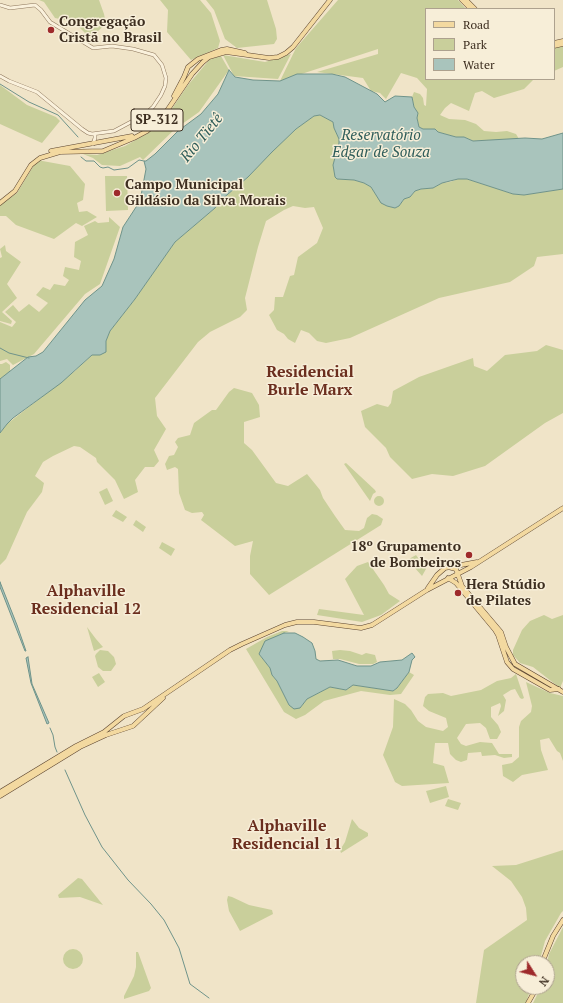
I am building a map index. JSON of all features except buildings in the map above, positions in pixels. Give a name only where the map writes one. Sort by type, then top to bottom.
[{"type":"main road","name":"SP-312","points":[[0,200],[12,190],[29,164],[39,155],[54,150],[133,136],[146,129],[156,120],[173,97],[184,77],[186,70],[192,63],[218,50],[237,49],[266,56],[275,55],[282,52],[291,45],[326,0]]},
{"type":"main road","name":"SP-312","points":[[0,203],[15,191],[31,165],[40,158],[62,152],[95,152],[106,150],[138,136],[155,124],[166,113],[192,74],[209,57],[220,53],[266,58],[275,58],[284,55],[293,47],[330,0]]},
{"type":"main road","points":[[462,0],[470,8]]},
{"type":"main road","points":[[466,0],[474,8]]},
{"type":"main road","points":[[230,53],[237,49]]},
{"type":"main road","points":[[192,63],[197,68]]},
{"type":"main road","points":[[186,70],[189,74],[192,74]]},
{"type":"main road","points":[[105,142],[108,146],[106,150]]},
{"type":"main road","points":[[93,144],[92,149],[95,152]]},
{"type":"main road","points":[[0,792],[76,746],[104,732],[124,716],[144,709],[178,684],[230,650],[287,622],[299,619],[367,625],[395,611],[443,580],[459,574],[483,560],[563,508]]},
{"type":"main road","points":[[427,590],[437,575],[448,567],[483,560]]},
{"type":"main road","points":[[448,567],[456,568],[462,586],[501,632],[514,666],[546,681],[563,692]]},
{"type":"main road","points":[[437,575],[439,579],[443,580]]},
{"type":"main road","points":[[448,578],[454,581],[495,630],[507,662],[550,690],[558,689]]},
{"type":"main road","points":[[541,684],[544,685],[546,681]]},
{"type":"main road","points":[[0,796],[80,747],[106,735],[131,727],[178,684]]},
{"type":"main road","points":[[133,713],[137,714],[140,720]]},
{"type":"main road","points":[[118,721],[118,727],[122,730]]},
{"type":"main road","points":[[545,955],[553,936],[563,920]]},
{"type":"street","points":[[0,6],[10,8],[35,5],[50,22],[90,48],[94,49],[112,46],[149,53],[157,58],[166,75],[165,86],[153,107],[138,119],[114,130],[95,136],[89,134],[37,92],[0,76]]},
{"type":"street","points":[[95,136],[100,143]]},
{"type":"street","points":[[93,144],[95,136]]},
{"type":"green space","points":[[39,0],[99,0],[106,24],[90,38],[74,22],[55,18],[44,2]]},
{"type":"green space","points":[[160,0],[200,0],[211,13],[220,41],[218,48],[191,60],[167,32],[168,10]]},
{"type":"green space","points":[[206,0],[267,0],[276,29],[277,39],[274,44],[237,48],[225,39],[214,10]]},
{"type":"green space","points":[[338,0],[458,0],[465,8],[425,8],[425,80],[533,80],[524,89],[494,98],[482,91],[475,93],[469,111],[451,103],[440,115],[449,119],[465,120],[476,124],[484,131],[507,131],[516,134],[519,139],[473,141],[464,137],[456,137],[438,132],[435,129],[423,129],[419,127],[417,118],[418,113],[414,107],[412,97],[414,92],[420,94],[423,98],[424,105],[426,106],[427,89],[417,78],[401,73],[386,99],[380,93],[371,91],[363,78],[317,72],[378,54],[378,49],[280,81],[296,48]]},
{"type":"green space","points":[[563,46],[563,67],[555,71],[555,48]]},
{"type":"green space","points":[[291,54],[278,79],[234,76],[223,55],[265,62]]},
{"type":"green space","points":[[221,56],[229,70],[199,112],[175,129],[143,160],[140,157],[120,166],[102,165],[93,158],[83,154],[97,155],[125,146],[148,133],[167,116],[188,85],[210,59]]},
{"type":"green space","points":[[0,85],[27,105],[56,117],[60,121],[42,143],[0,124]]},
{"type":"green space","points":[[320,115],[333,122],[339,139],[333,165],[335,177],[338,179],[354,180],[364,183],[371,187],[378,198],[387,206],[395,208],[399,206],[404,199],[410,197],[415,191],[433,188],[442,183],[458,179],[467,179],[513,194],[524,195],[563,189],[563,254],[537,257],[534,266],[510,282],[439,298],[350,338],[326,343],[317,341],[309,333],[301,330],[295,343],[277,330],[269,315],[274,310],[275,297],[283,297],[290,276],[294,275],[298,257],[317,243],[323,228],[314,207],[305,208],[293,206],[284,210],[266,221],[245,298],[247,310],[240,317],[210,332],[198,342],[155,398],[157,416],[166,429],[154,450],[159,461],[154,467],[145,467],[135,480],[138,492],[124,499],[115,480],[97,462],[96,458],[80,447],[74,446],[53,456],[43,462],[35,476],[44,483],[42,492],[27,512],[6,559],[0,565],[0,433],[7,424],[75,371],[92,355],[100,355],[110,331],[135,299],[175,242],[215,208],[221,200],[248,177],[271,152],[296,129],[314,116]]},
{"type":"green space","points":[[37,160],[70,166],[85,184],[83,200],[77,203],[79,212],[87,211],[97,217],[82,226],[76,223],[54,239],[16,225],[6,216],[0,216],[0,205],[17,193]]},
{"type":"green space","name":"Campo Municipal Gildásio da Silva Morais","points":[[105,176],[127,176],[128,210],[106,211]]},
{"type":"green space","points":[[109,217],[120,227],[100,284],[85,294],[34,354],[13,365],[7,359],[0,361],[0,322],[12,327],[16,322],[5,312],[13,305],[19,312],[29,304],[39,312],[48,303],[36,295],[43,287],[50,290],[54,284],[65,286],[69,280],[63,276],[65,267],[79,270],[81,261],[74,257],[75,242],[88,235],[84,226],[95,221],[98,223],[109,222]]},
{"type":"green space","points":[[5,245],[6,251],[21,262],[7,284],[17,298],[2,312],[12,321],[11,324],[0,321],[0,258],[2,257],[0,249]]},
{"type":"green space","points":[[546,345],[563,350],[563,413],[545,423],[485,466],[453,476],[432,474],[412,479],[390,457],[386,448],[365,427],[361,411],[377,404],[388,407],[391,403],[393,391],[419,377],[473,358],[474,366],[487,371],[505,355],[537,351]]},
{"type":"green space","points":[[6,362],[10,365],[10,372],[0,379],[0,364]]},
{"type":"green space","points":[[234,388],[252,393],[259,405],[260,417],[244,422],[244,443],[252,450],[276,483],[288,486],[307,474],[320,490],[323,498],[345,530],[359,531],[364,528],[367,518],[372,514],[383,519],[381,525],[269,595],[250,574],[250,556],[253,541],[235,546],[201,520],[204,515],[202,512],[192,513],[185,510],[179,493],[178,469],[175,467],[167,470],[165,464],[169,456],[174,455],[178,447],[175,442],[178,438],[190,435],[194,423],[212,410],[216,410],[229,392]]},
{"type":"green space","points":[[346,463],[375,490],[376,492],[373,494],[370,501],[344,464]]},
{"type":"green space","points":[[107,488],[113,501],[105,505],[99,492]]},
{"type":"green space","points":[[379,496],[384,501],[379,506],[374,501]]},
{"type":"green space","points":[[116,510],[127,517],[123,522],[112,516]]},
{"type":"green space","points":[[136,520],[146,527],[143,532],[133,525]]},
{"type":"green space","points":[[162,542],[175,549],[171,556],[159,548]]},
{"type":"green space","points":[[416,555],[426,569],[422,576],[409,559]]},
{"type":"green space","points":[[368,562],[389,594],[400,601],[381,615],[362,622],[317,615],[319,609],[364,615],[345,579],[357,566]]},
{"type":"green space","points":[[544,615],[552,619],[563,615],[563,681],[560,688],[533,667],[520,663],[513,655],[513,650],[522,630],[530,621]]},
{"type":"green space","points":[[87,627],[96,639],[103,647],[94,651]]},
{"type":"green space","points":[[282,631],[289,631],[284,633],[259,654],[270,668],[272,675],[277,681],[289,705],[300,708],[307,699],[330,687],[346,690],[353,685],[393,691],[409,672],[414,675],[401,694],[390,695],[361,691],[324,701],[305,715],[296,719],[284,712],[246,649],[267,637]]},
{"type":"green space","points":[[100,650],[108,651],[114,657],[116,664],[111,671],[103,671],[98,667],[95,656]]},
{"type":"green space","points":[[332,651],[350,651],[362,655],[366,653],[375,655],[377,662],[373,664],[359,664],[340,659],[333,659]]},
{"type":"green space","points":[[99,673],[105,682],[98,687],[92,677]]},
{"type":"green space","points":[[516,674],[524,698],[520,698],[515,689],[511,690],[503,695],[506,700],[504,711],[498,716],[501,706],[500,703],[491,707],[491,717],[498,725],[501,732],[497,739],[490,739],[486,728],[480,723],[466,724],[457,738],[461,744],[466,746],[480,742],[492,743],[499,754],[512,754],[512,757],[504,758],[495,755],[482,756],[481,752],[468,753],[467,760],[461,762],[456,760],[450,754],[448,743],[435,743],[433,763],[444,766],[449,783],[402,786],[395,782],[383,755],[393,727],[394,699],[405,704],[418,721],[426,727],[443,731],[448,727],[446,718],[429,711],[423,706],[425,697],[428,694],[443,693],[451,696],[481,690],[497,681],[511,678]]},
{"type":"green space","points":[[526,682],[550,693],[563,696],[563,761],[560,753],[557,751],[549,738],[540,740],[541,750],[548,770],[522,775],[513,782],[503,776],[502,765],[512,763],[519,757],[519,727],[521,721],[531,712],[532,706]]},
{"type":"green space","points":[[446,786],[449,797],[430,803],[426,791]]},
{"type":"green space","points":[[448,799],[461,803],[458,810],[445,806]]},
{"type":"green space","points":[[352,819],[359,828],[368,833],[368,836],[341,853],[340,850],[345,842]]},
{"type":"green space","points":[[563,850],[563,911],[545,941],[541,955],[515,955],[515,995],[528,995],[526,1003],[476,1003],[484,950],[527,920],[526,908],[522,897],[511,881],[492,866],[516,865]]},
{"type":"green space","points":[[78,878],[82,879],[103,905],[80,897],[59,898],[58,895]]},
{"type":"green space","points":[[228,896],[249,905],[272,910],[273,914],[240,931],[229,911],[227,900]]},
{"type":"green space","points":[[563,927],[563,1003],[533,1003],[537,995],[555,995],[555,955],[549,954]]},
{"type":"green space","points":[[73,949],[80,952],[83,959],[80,966],[73,969],[66,966],[63,959],[66,952]]},
{"type":"green space","points":[[136,952],[138,952],[151,988],[149,991],[124,999],[134,976],[136,967]]},
{"type":"water","name":"Reservatório Edgar de Souza","points":[[229,70],[235,77],[253,80],[280,81],[297,74],[332,74],[345,77],[377,94],[385,102],[395,96],[412,97],[414,107],[418,113],[417,118],[419,127],[423,129],[435,129],[438,132],[456,137],[464,137],[473,141],[525,138],[542,139],[563,133],[563,189],[524,195],[513,194],[467,179],[458,179],[442,183],[433,188],[415,191],[410,197],[404,199],[399,206],[395,208],[387,206],[381,203],[371,187],[364,183],[354,180],[337,179],[335,177],[333,165],[339,139],[333,122],[320,115],[314,116],[296,129],[248,177],[221,200],[215,208],[175,242],[135,299],[110,331],[106,341],[106,352],[100,355],[92,355],[61,383],[13,418],[0,433],[0,379],[28,357],[36,356],[43,352],[85,300],[102,286],[114,259],[123,227],[140,201],[146,169],[144,161],[155,154],[178,131],[201,114],[218,94]]},
{"type":"water","points":[[0,582],[17,625],[26,651],[0,587]]},
{"type":"water","points":[[284,633],[295,633],[312,643],[316,659],[320,661],[338,660],[357,666],[371,666],[380,662],[402,660],[412,653],[415,657],[412,660],[409,672],[393,691],[353,685],[346,690],[330,687],[307,699],[300,708],[294,709],[289,705],[277,681],[272,675],[270,668],[259,654],[265,641]]},
{"type":"water","points":[[28,657],[32,684],[49,723],[47,724],[31,683],[26,658]]},
{"type":"waterway","points":[[0,84],[29,102],[58,115],[78,137]]},
{"type":"waterway","points":[[81,157],[86,161],[94,161],[100,167],[108,167],[114,170],[128,168],[139,160],[144,161]]},
{"type":"waterway","points":[[0,348],[9,353],[29,358]]},
{"type":"waterway","points":[[50,728],[57,752]]},
{"type":"waterway","points":[[65,770],[85,815],[102,847],[128,880],[164,920],[179,948],[190,984],[209,998]]},
{"type":"place","name":"Congregação Cristã no Brasil","points":[[51,30]]},
{"type":"place","name":"Campo Municipal Gildásio da Silva Morais","points":[[117,193]]},
{"type":"place","name":"18º Grupamento de Bombeiros","points":[[469,555]]},
{"type":"place","name":"Hera Stúdio de Pilates","points":[[458,593]]},
{"type":"district","name":"Residencial Burle Marx","points":[[310,381]]},
{"type":"district","name":"Alphaville Residencial 12","points":[[86,600]]},
{"type":"district","name":"Alphaville Residencial 11","points":[[287,835]]},
{"type":"water label","name":"Rio Tietê","points":[[202,138]]}]
